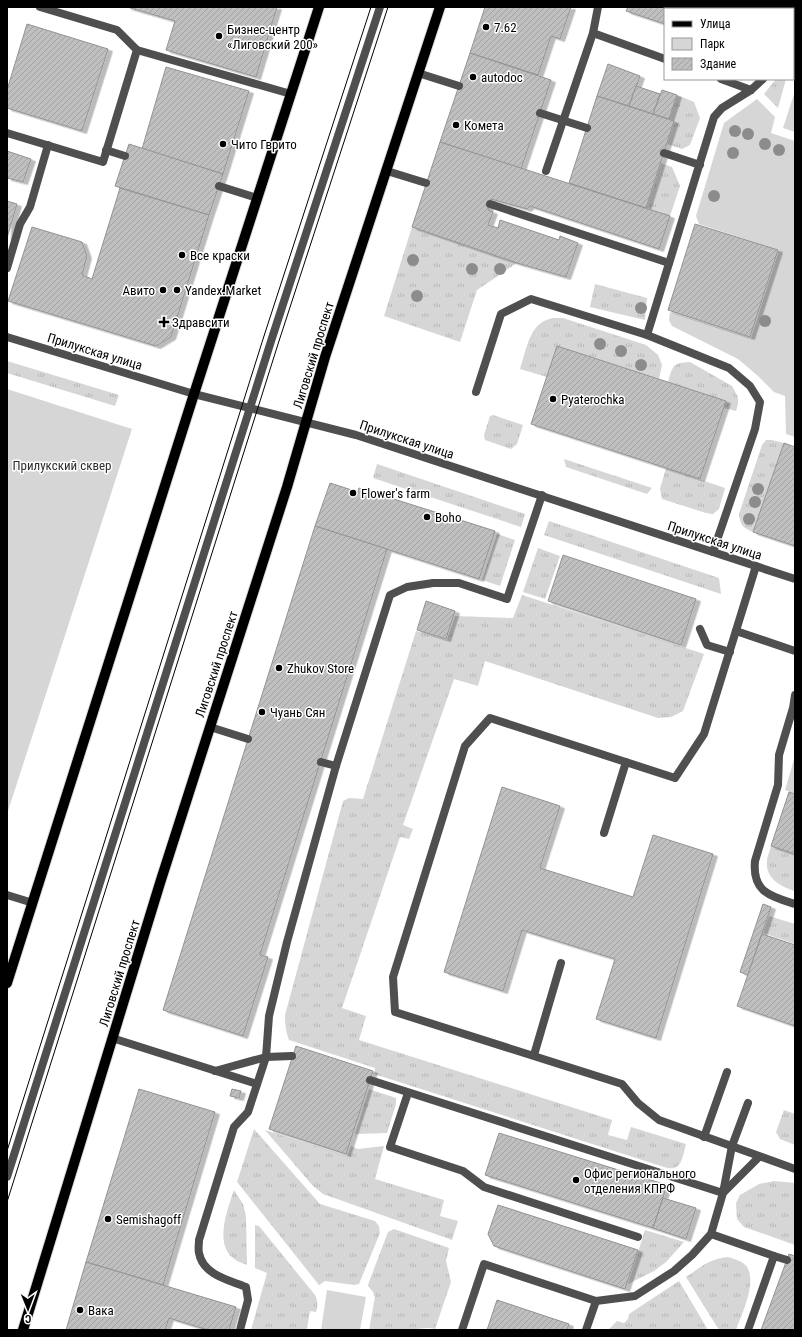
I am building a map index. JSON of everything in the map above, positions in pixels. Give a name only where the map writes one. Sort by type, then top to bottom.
[{"type":"main road","points":[[7,983],[194,394],[319,7]]},
{"type":"main road","name":"Лиговский проспект","points":[[23,1330],[112,1038],[285,494],[326,357],[440,7]]},
{"type":"street","points":[[40,7],[117,30],[137,50],[291,94]]},
{"type":"street","points":[[7,1177],[250,408],[380,7]]},
{"type":"street","points":[[546,171],[593,34],[598,7]]},
{"type":"street","points":[[593,34],[664,59]]},
{"type":"street","points":[[7,133],[103,162],[137,50]]},
{"type":"street","points":[[418,73],[459,86]]},
{"type":"street","points":[[724,80],[751,90]]},
{"type":"street","points":[[647,335],[714,117],[722,108],[751,90],[762,80]]},
{"type":"street","points":[[540,112],[587,128]]},
{"type":"street","points":[[7,268],[20,224],[30,207],[48,145]]},
{"type":"street","points":[[106,150],[125,156]]},
{"type":"street","points":[[664,153],[700,165]]},
{"type":"street","points":[[387,171],[426,184]]},
{"type":"street","points":[[219,186],[257,198]]},
{"type":"street","points":[[490,204],[669,263]]},
{"type":"street","points":[[476,392],[501,314],[531,299],[647,335],[729,368],[750,386],[760,402],[755,429],[713,552]]},
{"type":"street","name":"Прилукская улица","points":[[7,337],[194,394],[356,435],[795,579]]},
{"type":"street","points":[[240,1330],[248,1300],[246,1287],[214,1274],[203,1264],[199,1253],[199,1240],[234,1127],[248,1112],[266,1057],[268,1016],[287,942],[336,766],[390,595],[407,587],[433,583],[459,583],[507,598],[542,495]]},
{"type":"street","points":[[756,566],[704,734],[674,778],[490,718],[465,746],[393,977],[395,1012],[622,1084],[638,1103],[659,1120],[795,1169]]},
{"type":"street","points":[[700,629],[707,645],[730,652]]},
{"type":"street","points":[[736,631],[795,651]]},
{"type":"street","points":[[795,695],[793,708],[779,755],[778,784],[755,861],[754,872],[757,882],[762,890],[771,896],[795,904]]},
{"type":"street","points":[[210,727],[248,739]]},
{"type":"street","points":[[321,762],[336,766]]},
{"type":"street","points":[[604,833],[626,762]]},
{"type":"street","points":[[7,895],[33,903]]},
{"type":"street","points":[[534,1056],[561,963]]},
{"type":"street","points":[[112,1038],[257,1084]]},
{"type":"street","points":[[214,1071],[266,1057],[292,1056]]},
{"type":"street","points":[[704,1136],[727,1072]]},
{"type":"street","points":[[370,1080],[723,1193]]},
{"type":"street","points":[[408,1093],[390,1147],[462,1171],[484,1187],[638,1237]]},
{"type":"street","points":[[462,1330],[484,1264],[596,1301],[635,1296],[674,1271],[692,1255],[711,1234],[723,1193],[732,1146],[748,1103]]},
{"type":"street","points":[[723,1193],[759,1157]]},
{"type":"street","points":[[711,1234],[787,1260]]},
{"type":"street","points":[[748,1330],[774,1256]]},
{"type":"street","points":[[586,1330],[596,1301]]},
{"type":"green space","points":[[775,80],[786,80],[778,108],[764,94]]},
{"type":"green space","points":[[795,91],[795,132],[783,128]]},
{"type":"green space","points":[[677,95],[694,102],[700,118],[690,145],[682,149],[667,144],[674,121],[669,119]]},
{"type":"green space","points":[[757,99],[775,117],[771,133],[795,141],[795,437],[786,434],[785,396],[774,392],[738,359],[672,326],[669,320],[670,312],[751,338],[779,250],[699,224],[696,216],[724,123]]},
{"type":"green space","points":[[661,163],[672,167],[680,186],[670,216],[646,208]]},
{"type":"green space","points":[[412,227],[517,263],[477,290],[460,342],[384,316]]},
{"type":"green space","points":[[595,284],[647,298],[645,320],[590,307]]},
{"type":"green space","points":[[553,318],[563,318],[646,345],[658,355],[662,365],[659,379],[557,346],[547,377],[520,369],[533,332],[541,323]]},
{"type":"green space","points":[[7,361],[119,395],[115,406],[7,373]]},
{"type":"green space","points":[[690,362],[732,386],[738,397],[736,411],[724,408],[668,382],[674,366],[680,363]]},
{"type":"green space","name":"Прилукский сквер","points":[[7,389],[132,429],[7,814]]},
{"type":"green space","points":[[493,415],[523,425],[517,444],[511,449],[485,440],[484,435],[490,416]]},
{"type":"green space","points":[[766,440],[784,443],[753,532],[743,526],[740,521],[739,514],[762,445]]},
{"type":"green space","points":[[564,459],[652,488],[647,494],[566,467]]},
{"type":"green space","points":[[377,464],[525,514],[521,527],[373,478]]},
{"type":"green space","points":[[666,468],[725,488],[719,509],[713,514],[706,513],[662,499],[660,489]]},
{"type":"green space","points":[[549,521],[719,578],[721,594],[544,535]]},
{"type":"green space","points":[[497,534],[515,540],[500,586],[482,580]]},
{"type":"green space","points":[[538,548],[560,556],[545,599],[523,592]]},
{"type":"green space","points":[[522,595],[704,654],[683,711],[671,717],[658,718],[485,661],[478,686],[454,679],[403,825],[413,829],[409,839],[400,837],[342,1008],[366,1016],[359,1040],[612,1120],[608,1135],[627,1140],[631,1127],[686,1144],[680,1163],[674,1168],[664,1167],[374,1074],[375,1068],[289,1040],[287,1034],[285,1015],[343,801],[349,798],[363,799],[416,631],[447,640],[455,616],[513,618]]},
{"type":"green space","points":[[795,756],[795,794],[785,790]]},
{"type":"green space","points":[[771,846],[795,854],[794,891],[779,884],[771,877],[767,867],[767,859]]},
{"type":"green space","points":[[769,916],[795,924],[795,944],[763,933]]},
{"type":"green space","points":[[369,1089],[396,1098],[396,1104],[387,1133],[355,1134]]},
{"type":"green space","points":[[784,1110],[795,1114],[795,1145],[780,1139],[776,1132]]},
{"type":"green space","points":[[254,1129],[320,1204],[375,1221],[379,1226],[380,1233],[359,1284],[354,1285],[325,1281],[319,1285],[237,1182]]},
{"type":"green space","points":[[265,1130],[347,1156],[351,1146],[358,1149],[384,1146],[375,1179],[444,1200],[440,1216],[458,1221],[452,1240],[323,1194],[313,1186]]},
{"type":"green space","points":[[774,1181],[795,1183],[795,1245],[744,1227],[737,1219],[736,1203],[740,1195],[759,1184]]},
{"type":"green space","points":[[234,1190],[243,1204],[246,1216],[247,1265],[233,1258],[227,1252],[224,1244],[224,1225]]},
{"type":"green space","points":[[255,1225],[259,1226],[315,1295],[317,1310],[316,1312],[310,1311],[307,1329],[313,1330],[251,1330],[267,1273],[255,1268]]},
{"type":"green space","points":[[394,1229],[449,1248],[446,1261],[451,1282],[435,1329],[369,1330],[375,1297],[368,1286],[388,1232]]},
{"type":"green space","points":[[645,1230],[684,1242],[666,1262],[654,1271],[628,1284]]},
{"type":"green space","points":[[728,1257],[736,1259],[747,1267],[750,1274],[748,1298],[736,1330],[719,1330],[686,1277],[710,1262]]},
{"type":"green space","points":[[679,1281],[708,1330],[608,1330],[617,1321],[624,1323],[628,1319],[629,1314]]},
{"type":"green space","points":[[327,1290],[366,1297],[360,1330],[321,1330]]},
{"type":"building","name":"Бизнес-центр «Лиговский 200»","points":[[127,7],[277,7],[256,77],[166,50],[175,21]]},
{"type":"building","points":[[485,7],[571,7],[560,39],[551,36],[538,75],[470,53]]},
{"type":"building","points":[[628,7],[762,8],[664,8],[664,24],[626,11]]},
{"type":"building","points":[[27,24],[108,49],[82,131],[7,108],[7,90]]},
{"type":"building","points":[[470,53],[551,80],[521,169],[440,142]]},
{"type":"building","points":[[608,64],[640,76],[629,106],[597,96]]},
{"type":"building","points":[[166,67],[249,91],[223,174],[142,149]]},
{"type":"building","points":[[636,86],[660,94],[653,114],[629,106]]},
{"type":"building","points":[[662,90],[677,95],[669,119],[653,114]]},
{"type":"building","points":[[597,96],[674,121],[646,208],[569,183]]},
{"type":"building","points":[[440,142],[670,216],[659,249],[530,206],[527,209],[491,199],[488,210],[493,212],[488,225],[498,228],[500,220],[559,240],[560,236],[578,243],[566,277],[517,263],[412,227]]},
{"type":"building","points":[[129,144],[223,174],[209,215],[115,186]]},
{"type":"building","points":[[7,151],[31,159],[23,182],[7,178]]},
{"type":"building","points":[[120,188],[209,215],[171,337],[156,346],[8,301],[32,227],[82,242],[87,256],[82,275],[92,279]]},
{"type":"building","points":[[7,201],[17,204],[7,238]]},
{"type":"building","points":[[695,224],[778,250],[750,337],[668,310]]},
{"type":"building","points":[[557,346],[726,401],[700,479],[531,424]]},
{"type":"building","points":[[784,443],[795,447],[795,546],[753,532]]},
{"type":"building","points":[[330,483],[358,492],[359,488],[495,531],[479,579],[315,526]]},
{"type":"building","points":[[315,526],[387,549],[260,955],[268,957],[243,1036],[163,1010]]},
{"type":"building","points":[[563,555],[696,599],[681,645],[548,601]]},
{"type":"building","points":[[426,601],[455,611],[446,639],[417,630]]},
{"type":"building","points":[[502,787],[560,806],[540,868],[633,897],[653,835],[713,854],[656,1038],[596,1019],[615,959],[522,930],[503,991],[444,972]]},
{"type":"building","points":[[789,792],[795,794],[795,854],[771,846]]},
{"type":"building","points":[[763,904],[771,907],[748,975],[740,972]]},
{"type":"building","points":[[762,934],[795,945],[795,1026],[737,1006]]},
{"type":"building","points":[[296,1046],[373,1071],[346,1154],[269,1129]]},
{"type":"building","points":[[139,1089],[215,1112],[163,1285],[86,1262]]},
{"type":"building","points":[[232,1089],[241,1091],[239,1098],[230,1096]]},
{"type":"building","name":"Офис регионального отделения КПРФ","points":[[499,1133],[667,1185],[653,1228],[485,1175]]},
{"type":"building","points":[[663,1198],[696,1208],[686,1239],[653,1228]]},
{"type":"building","points":[[498,1205],[638,1250],[625,1289],[494,1246],[488,1234]]},
{"type":"building","points":[[789,1254],[795,1256],[795,1330],[761,1330]]},
{"type":"building","points":[[86,1262],[236,1307],[229,1330],[208,1330],[169,1318],[165,1330],[66,1330]]},
{"type":"building","points":[[497,1300],[569,1324],[567,1330],[487,1330]]},
{"type":"tram line","points":[[7,1151],[264,336],[371,7]]},
{"type":"tram line","points":[[7,1202],[279,341],[388,7]]},
{"type":"place","name":"7.62","points":[[486,27]]},
{"type":"place","name":"Бизнес-центр «Лиговский 200»","points":[[219,36]]},
{"type":"place","name":"autodoc","points":[[473,77]]},
{"type":"place","name":"Комета","points":[[456,125]]},
{"type":"place","name":"Чито Гврито","points":[[223,144]]},
{"type":"place","name":"Все краски","points":[[182,255]]},
{"type":"place","name":"Авито","points":[[163,290]]},
{"type":"place","name":"Yandex.Market","points":[[177,290]]},
{"type":"place","name":"Здравсити","points":[[164,322]]},
{"type":"place","name":"Pyaterochka","points":[[553,399]]},
{"type":"place","name":"Flower's farm","points":[[353,493]]},
{"type":"place","name":"Boho","points":[[427,517]]},
{"type":"place","name":"Zhukov Store","points":[[279,668]]},
{"type":"place","name":"Чуань Сян","points":[[262,712]]},
{"type":"place","name":"Офис регионального отделения КПРФ","points":[[576,1180]]},
{"type":"place","name":"Semishagoff","points":[[108,1219]]},
{"type":"place","name":"Вака","points":[[80,1310]]}]
